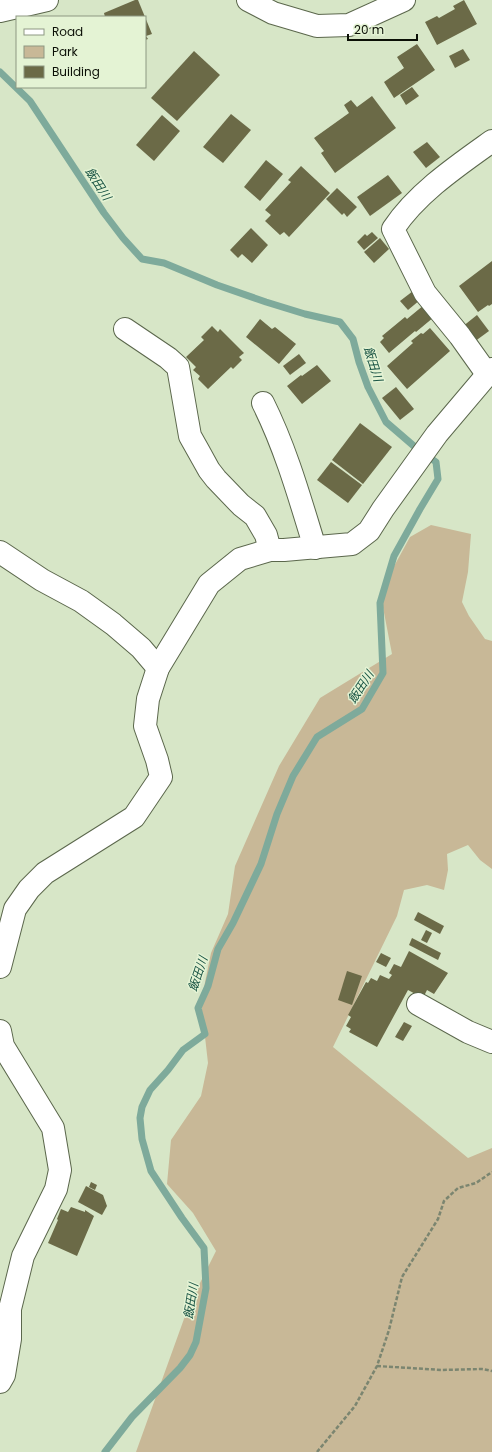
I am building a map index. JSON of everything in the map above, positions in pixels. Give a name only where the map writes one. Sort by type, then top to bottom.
[{"type":"street","points":[[9,6],[47,0]]},
{"type":"street","points":[[248,0],[273,13],[317,26],[350,25],[404,0]]},
{"type":"street","points":[[0,967],[8,907],[29,889],[44,873],[134,817],[161,778],[157,760],[145,726],[148,699],[158,668],[209,584],[240,559],[270,550],[315,548],[352,544],[369,531],[383,508],[437,434],[489,372],[425,293],[393,229],[403,214],[448,172],[492,141]]},
{"type":"street","points":[[125,329],[168,358],[178,367],[190,436],[208,470],[241,505],[255,516],[266,535],[270,550]]},
{"type":"street","points":[[263,404],[273,422],[284,450],[315,548]]},
{"type":"street","points":[[0,552],[42,580],[87,606],[112,624],[141,648],[158,668]]},
{"type":"street","points":[[418,1004],[468,1032],[492,1042]]},
{"type":"street","points":[[0,1031],[4,1046],[53,1128],[60,1170],[56,1189],[23,1256],[10,1309],[10,1339],[4,1375],[0,1382]]},
{"type":"path","points":[[317,1452],[355,1406],[377,1366],[389,1330],[402,1277],[438,1219],[444,1201],[458,1188],[476,1183],[492,1172]]},
{"type":"path","points":[[377,1366],[441,1370],[482,1369],[492,1371]]},
{"type":"green space","points":[[431,525],[471,534],[468,572],[462,602],[469,616],[485,639],[492,641],[492,869],[480,860],[468,845],[447,854],[448,870],[444,890],[427,885],[404,890],[397,916],[333,1047],[468,1158],[492,1148],[492,1452],[136,1452],[189,1305],[216,1251],[193,1213],[167,1184],[171,1140],[201,1096],[208,1063],[201,1002],[211,953],[228,914],[235,866],[279,766],[320,698],[392,654],[380,592],[410,537]]},
{"type":"building","points":[[138,0],[145,16],[105,16],[104,13]]},
{"type":"building","points":[[464,0],[477,24],[437,45],[425,22],[437,16],[439,18],[455,9],[453,6]]},
{"type":"building","points":[[146,19],[152,34],[146,36]]},
{"type":"building","points":[[417,44],[435,70],[394,98],[384,82],[404,68],[397,57]]},
{"type":"building","points":[[463,49],[470,60],[455,68],[449,56]]},
{"type":"building","points":[[194,51],[220,75],[177,121],[151,98]]},
{"type":"building","points":[[412,87],[419,96],[406,105],[400,95]]},
{"type":"building","points":[[372,96],[396,128],[335,173],[321,153],[324,151],[314,138],[349,113],[344,105],[351,100],[357,107]]},
{"type":"building","points":[[231,114],[251,130],[223,163],[203,147]]},
{"type":"building","points":[[162,115],[180,131],[154,161],[136,145]]},
{"type":"building","points":[[427,142],[440,157],[426,168],[413,152]]},
{"type":"building","points":[[266,160],[283,174],[260,201],[244,187]]},
{"type":"building","points":[[301,166],[330,193],[289,237],[284,232],[280,235],[265,221],[271,215],[265,210],[291,182],[288,180]]},
{"type":"building","points":[[388,175],[402,193],[370,216],[357,197]]},
{"type":"building","points":[[337,188],[357,207],[347,217],[344,213],[342,215],[326,199]]},
{"type":"building","points":[[251,228],[268,245],[252,263],[242,254],[238,258],[230,250]]},
{"type":"building","points":[[372,232],[378,238],[364,250],[357,242],[365,234],[367,236]]},
{"type":"building","points":[[380,238],[389,249],[374,263],[364,252]]},
{"type":"building","points":[[492,261],[492,304],[478,312],[459,286]]},
{"type":"building","points":[[413,291],[420,300],[408,310],[400,301]]},
{"type":"building","points":[[424,305],[434,317],[389,353],[380,342],[384,338],[382,336],[405,317],[407,319]]},
{"type":"building","points":[[477,315],[489,331],[474,342],[462,327]]},
{"type":"building","points":[[260,319],[272,329],[275,327],[296,344],[279,364],[246,337]]},
{"type":"building","points":[[212,326],[218,332],[220,329],[244,353],[239,357],[242,360],[233,369],[231,367],[208,389],[198,379],[200,376],[193,370],[196,367],[186,357],[204,340],[201,337]]},
{"type":"building","points":[[430,328],[450,351],[407,389],[387,366],[413,343],[411,341]]},
{"type":"building","points":[[299,354],[306,363],[290,375],[283,366]]},
{"type":"building","points":[[317,365],[331,381],[302,404],[287,386]]},
{"type":"building","points":[[396,387],[414,409],[400,420],[382,398]]},
{"type":"building","points":[[360,423],[392,447],[363,484],[332,460]]},
{"type":"building","points":[[331,462],[362,485],[348,503],[317,480]]},
{"type":"building","points":[[418,912],[444,926],[440,934],[414,920]]},
{"type":"building","points":[[426,930],[432,933],[427,943],[421,940]]},
{"type":"building","points":[[412,938],[441,953],[438,960],[409,945]]},
{"type":"building","points":[[409,951],[448,973],[434,994],[427,990],[423,998],[408,990],[377,1047],[349,1032],[351,1029],[346,1026],[351,1017],[348,1015],[366,982],[368,983],[371,978],[377,981],[380,975],[389,979],[392,975],[389,973],[394,964],[401,967]]},
{"type":"building","points":[[381,953],[391,958],[386,967],[376,962]]},
{"type":"building","points":[[347,971],[362,976],[352,1005],[338,1000]]},
{"type":"building","points":[[404,1022],[412,1026],[403,1041],[395,1037]]},
{"type":"building","points":[[91,1182],[97,1185],[95,1190],[89,1187]]},
{"type":"building","points":[[86,1186],[103,1195],[107,1206],[102,1215],[78,1202]]},
{"type":"building","points":[[71,1207],[85,1212],[85,1210],[94,1216],[77,1256],[48,1243],[61,1209],[68,1212]]},
{"type":"waterway","name":"飯田川","points":[[0,72],[16,87]]},
{"type":"waterway","name":"飯田川","points":[[17,88],[30,101],[104,213],[123,238],[142,259],[164,263],[217,285],[266,302],[305,314],[340,322],[353,339],[368,387],[386,422],[415,447],[436,462],[438,479],[394,556],[380,603],[383,673],[362,709],[317,737],[293,776],[277,814],[261,864],[233,923],[218,949],[208,986],[198,1008],[205,1034],[183,1050],[150,1090],[142,1107],[140,1118],[142,1139],[151,1171],[204,1248],[206,1288],[196,1342],[190,1355],[180,1368],[132,1417],[105,1452]]}]
